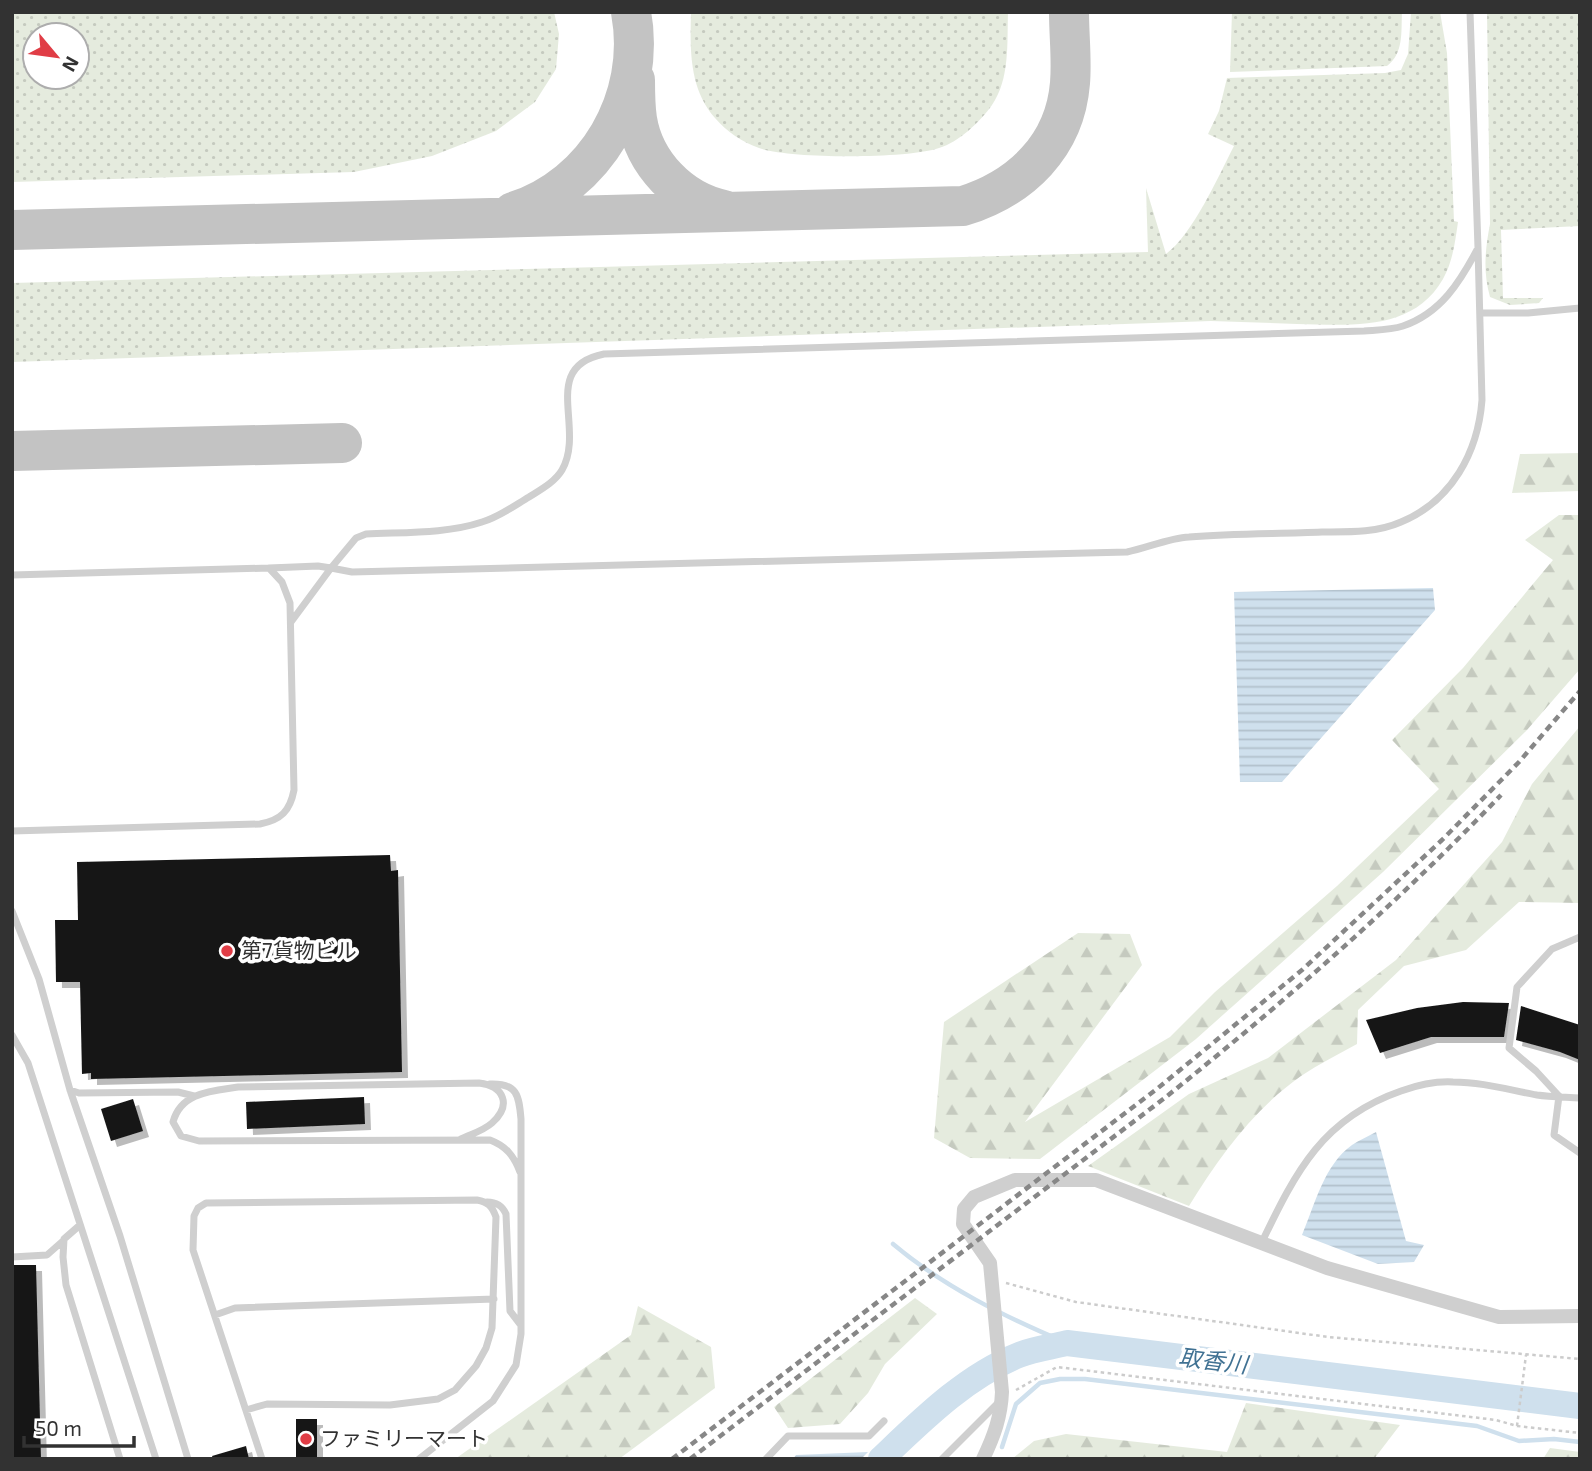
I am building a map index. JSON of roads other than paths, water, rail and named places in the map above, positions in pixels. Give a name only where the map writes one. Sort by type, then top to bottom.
[{"type":"street","points":[[983,1459],[995,1433],[1002,1400],[990,1263],[963,1224],[964,1209],[974,1197],[1015,1180],[1096,1180],[1327,1268],[1499,1317],[1580,1316]]},
{"type":"lane","points":[[12,575],[318,566],[352,572],[1127,552],[1185,537],[1369,531],[1400,523],[1438,499],[1466,464],[1480,423],[1480,313],[1470,12]]},
{"type":"lane","points":[[291,622],[356,538],[366,534],[446,529],[482,523],[548,485],[562,471],[569,452],[569,377],[576,365],[588,357],[604,354],[1364,331],[1402,326],[1432,311],[1447,298],[1463,277],[1478,248]]},
{"type":"lane","points":[[1480,313],[1528,313],[1580,308]]},
{"type":"lane","points":[[12,837],[17,831],[260,824],[272,822],[284,814],[291,804],[294,790],[290,603],[282,582],[269,568]]},
{"type":"lane","points":[[12,911],[39,979],[69,1090],[120,1236],[188,1459]]},
{"type":"lane","points":[[1580,937],[1552,949],[1517,987],[1509,1048],[1536,1071],[1559,1096],[1554,1135],[1580,1153]]},
{"type":"lane","points":[[12,1035],[28,1063],[156,1459]]},
{"type":"lane","points":[[1262,1242],[1282,1200],[1307,1159],[1340,1123],[1377,1098],[1416,1085],[1450,1082],[1476,1083],[1540,1096],[1580,1097]]},
{"type":"lane","points":[[461,1139],[491,1124],[499,1115],[503,1097],[498,1089],[489,1084]]},
{"type":"lane","points":[[419,1459],[493,1401],[516,1365],[521,1324],[520,1172],[523,1156],[519,1099],[511,1087],[505,1084],[489,1084],[238,1087],[185,1100],[173,1122],[181,1136],[189,1140],[490,1140],[502,1145],[520,1172]]},
{"type":"lane","points":[[69,1090],[79,1093],[178,1091],[195,1096]]},
{"type":"lane","points":[[262,1459],[193,1250],[194,1216],[198,1208],[206,1203],[463,1200],[495,1202],[506,1213],[510,1311],[521,1324]]},
{"type":"lane","points":[[246,1410],[267,1404],[390,1405],[438,1399],[455,1390],[477,1366],[492,1328],[496,1217],[486,1202]]},
{"type":"lane","points":[[12,1257],[47,1255],[80,1225]]},
{"type":"lane","points":[[64,1239],[66,1285],[120,1459]]},
{"type":"lane","points":[[215,1315],[235,1308],[494,1299]]},
{"type":"lane","points":[[942,1459],[1002,1400]]},
{"type":"lane","points":[[766,1459],[788,1436],[869,1436],[884,1421]]},
{"type":"water","points":[[1433,588],[1435,610],[1282,782],[1240,782],[1234,592]]},
{"type":"water","points":[[1376,1132],[1406,1241],[1424,1245],[1414,1262],[1378,1264],[1302,1235],[1321,1186],[1334,1163],[1352,1145]]},
{"type":"water","points":[[868,1452],[861,1459],[793,1459],[796,1455]]},
{"type":"waterway","points":[[893,1244],[933,1274],[976,1300],[1067,1343]]},
{"type":"waterway","name":"取香川","points":[[881,1459],[946,1400],[981,1375],[1019,1355],[1067,1343],[1580,1406]]},
{"type":"waterway","points":[[1002,1447],[1016,1404],[1040,1383],[1060,1379],[1085,1379],[1477,1426],[1519,1441],[1554,1439],[1580,1442]]},
{"type":"railway","points":[[672,1459],[1158,1088],[1302,970],[1442,840],[1519,762],[1580,691]]},
{"type":"railway","points":[[690,1459],[1210,1062],[1380,914],[1501,795]]},
{"type":"place","name":"第7貨物ビル","points":[[227,951]]},
{"type":"place","name":"ファミリーマート","points":[[306,1439]]}]
